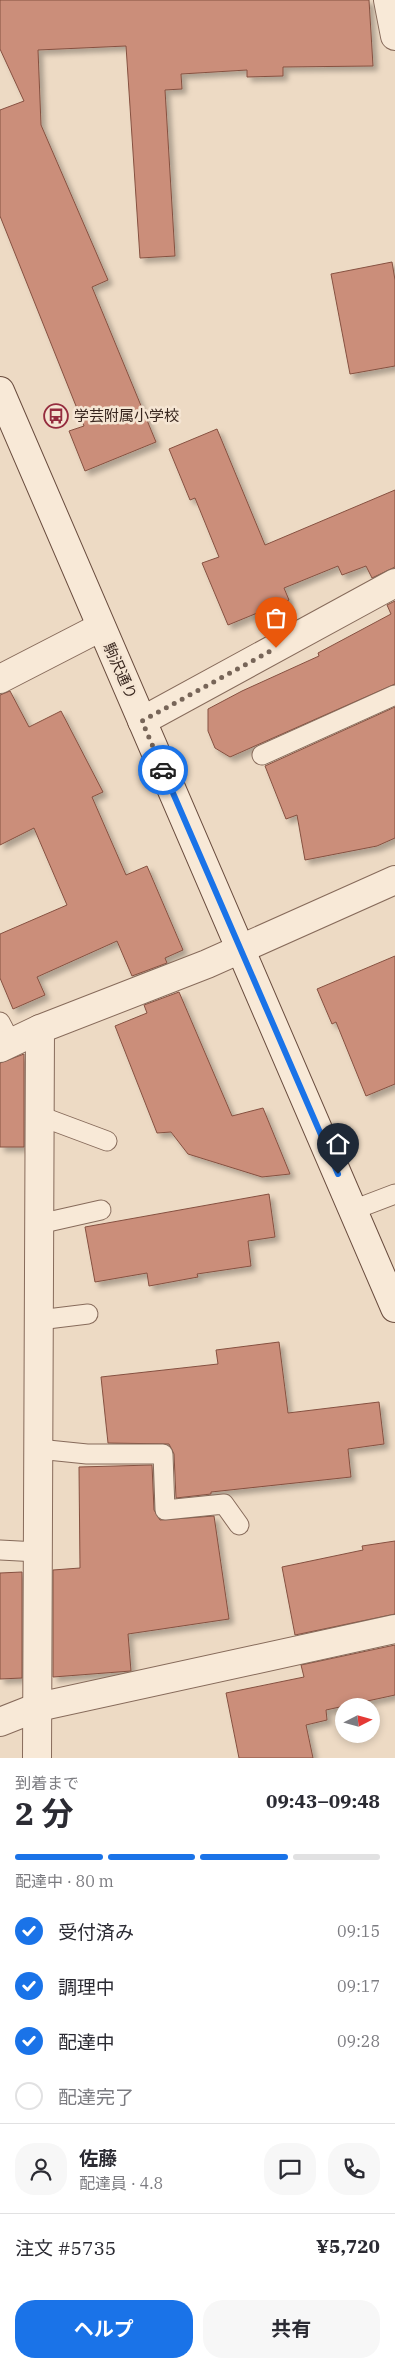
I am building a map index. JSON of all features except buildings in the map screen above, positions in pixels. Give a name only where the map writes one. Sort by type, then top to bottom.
[{"type":"street","points":[[388,0],[395,36]]},
{"type":"street","name":"駒沢通り","points":[[0,390],[395,1308]]},
{"type":"street","points":[[142,721],[395,583]]},
{"type":"street","points":[[0,679],[101,627]]},
{"type":"street","points":[[4,1038],[40,1029],[240,949],[395,880]]},
{"type":"street","points":[[37,1758],[40,1029]]},
{"type":"street","points":[[0,1722],[38,1707],[395,1629]]},
{"type":"lane","points":[[262,755],[395,695]]},
{"type":"lane","points":[[40,1116],[107,1140]]},
{"type":"lane","points":[[354,1210],[395,1194]]},
{"type":"lane","points":[[39,1224],[101,1210]]},
{"type":"lane","points":[[39,1320],[88,1314]]},
{"type":"lane","points":[[38,1449],[87,1454],[163,1454],[165,1510],[224,1504],[239,1525]]},
{"type":"lane","points":[[0,1550],[38,1552]]},
{"type":"way so far","points":[[163,770],[142,721],[276,648]]},
{"type":"place","name":"学芸附属小学校","points":[[56,416]]},
{"type":"route","points":[[163,770],[338,1174]]}]
